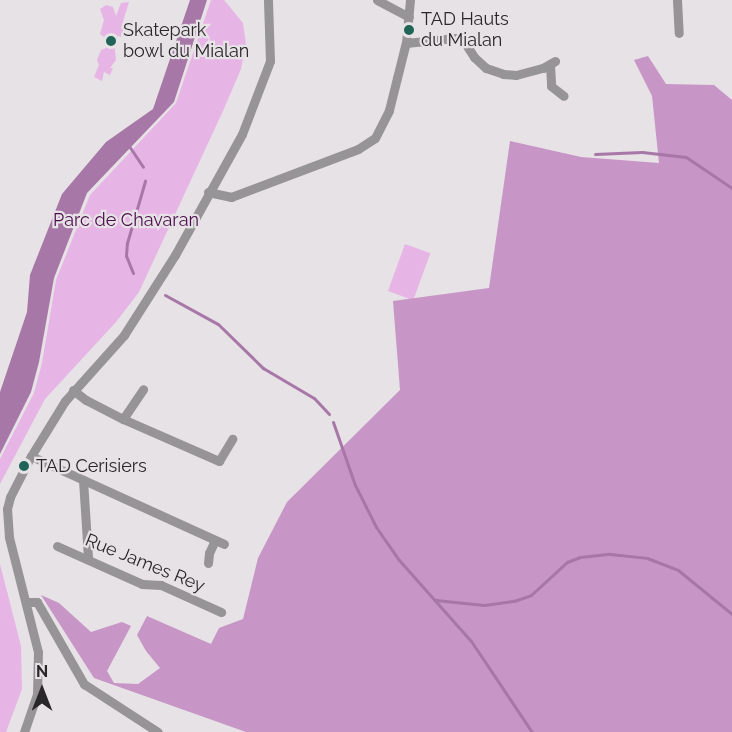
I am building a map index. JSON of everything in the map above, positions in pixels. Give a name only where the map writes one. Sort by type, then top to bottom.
[{"type":"street","points":[[24,732],[37,695],[39,668],[35,635],[9,537],[7,509],[14,487],[73,390],[124,335],[175,255],[207,192],[242,134],[270,61],[268,0]]},
{"type":"street","points":[[377,0],[409,17]]},
{"type":"street","points":[[207,192],[231,197],[358,149],[375,138],[389,110],[406,43],[410,0]]},
{"type":"street","points":[[677,0],[679,33]]},
{"type":"street","points":[[406,43],[455,38],[465,43],[474,57],[486,68],[502,74],[516,75],[553,63],[550,86],[564,96]]},
{"type":"street","points":[[123,419],[143,389]]},
{"type":"street","points":[[73,390],[86,400],[123,419],[219,461],[232,439]]},
{"type":"street","points":[[31,456],[224,544]]},
{"type":"street","points":[[83,480],[88,557]]},
{"type":"street","points":[[208,563],[208,553],[214,540]]},
{"type":"street","name":"Rue James Rey","points":[[57,546],[88,557],[142,584],[162,585],[221,612]]},
{"type":"street","points":[[26,602],[37,603],[84,684],[158,732]]},
{"type":"green space","name":"Parc de Chavaran","points":[[211,0],[224,0],[243,23],[246,44],[241,69],[223,111],[139,292],[116,322],[45,399],[0,484],[0,459],[34,393],[42,363],[56,280],[90,195],[176,103]]},
{"type":"green space","name":"Skatepark bowl du Mialan","points":[[129,2],[121,28],[124,30],[121,37],[118,36],[114,40],[116,60],[110,68],[113,68],[110,75],[104,72],[102,81],[94,77],[99,65],[97,60],[101,50],[106,48],[107,39],[100,34],[104,20],[100,9],[106,5],[113,7],[116,16],[121,3]]},
{"type":"green space","points":[[405,244],[430,253],[413,300],[388,291]]},
{"type":"green space","points":[[0,564],[21,646],[22,689],[6,732],[0,732]]},
{"type":"shaded area","points":[[190,0],[207,0],[174,102],[87,193],[54,278],[39,362],[31,392],[0,454],[0,392],[27,312],[30,275],[62,194],[106,142],[153,109]]},
{"type":"shaded area","points":[[648,56],[666,84],[714,85],[732,100],[732,732],[246,732],[94,678],[41,595],[59,603],[91,632],[122,622],[131,626],[107,671],[114,683],[138,684],[160,668],[137,635],[147,616],[211,644],[219,628],[243,619],[258,558],[287,502],[400,390],[393,301],[489,288],[510,141],[581,157],[659,163],[652,96],[634,60]]},
{"type":"waterway","points":[[129,146],[143,167]]},
{"type":"waterway","points":[[595,154],[642,152],[686,157],[732,188]]},
{"type":"waterway","points":[[133,273],[126,256],[127,243],[145,181]]},
{"type":"waterway","points":[[165,295],[218,324],[263,368],[314,398],[329,414]]},
{"type":"waterway","points":[[333,422],[355,485],[376,527],[399,560],[471,641],[532,732]]},
{"type":"waterway","points":[[436,600],[484,605],[514,601],[531,595],[567,562],[580,557],[610,554],[647,558],[678,570],[732,614]]},
{"type":"place","name":"TAD Hauts du Mialan","points":[[409,30]]},
{"type":"place","name":"Skatepark bowl du Mialan","points":[[111,41]]},
{"type":"place","name":"TAD Cerisiers","points":[[24,466]]}]
